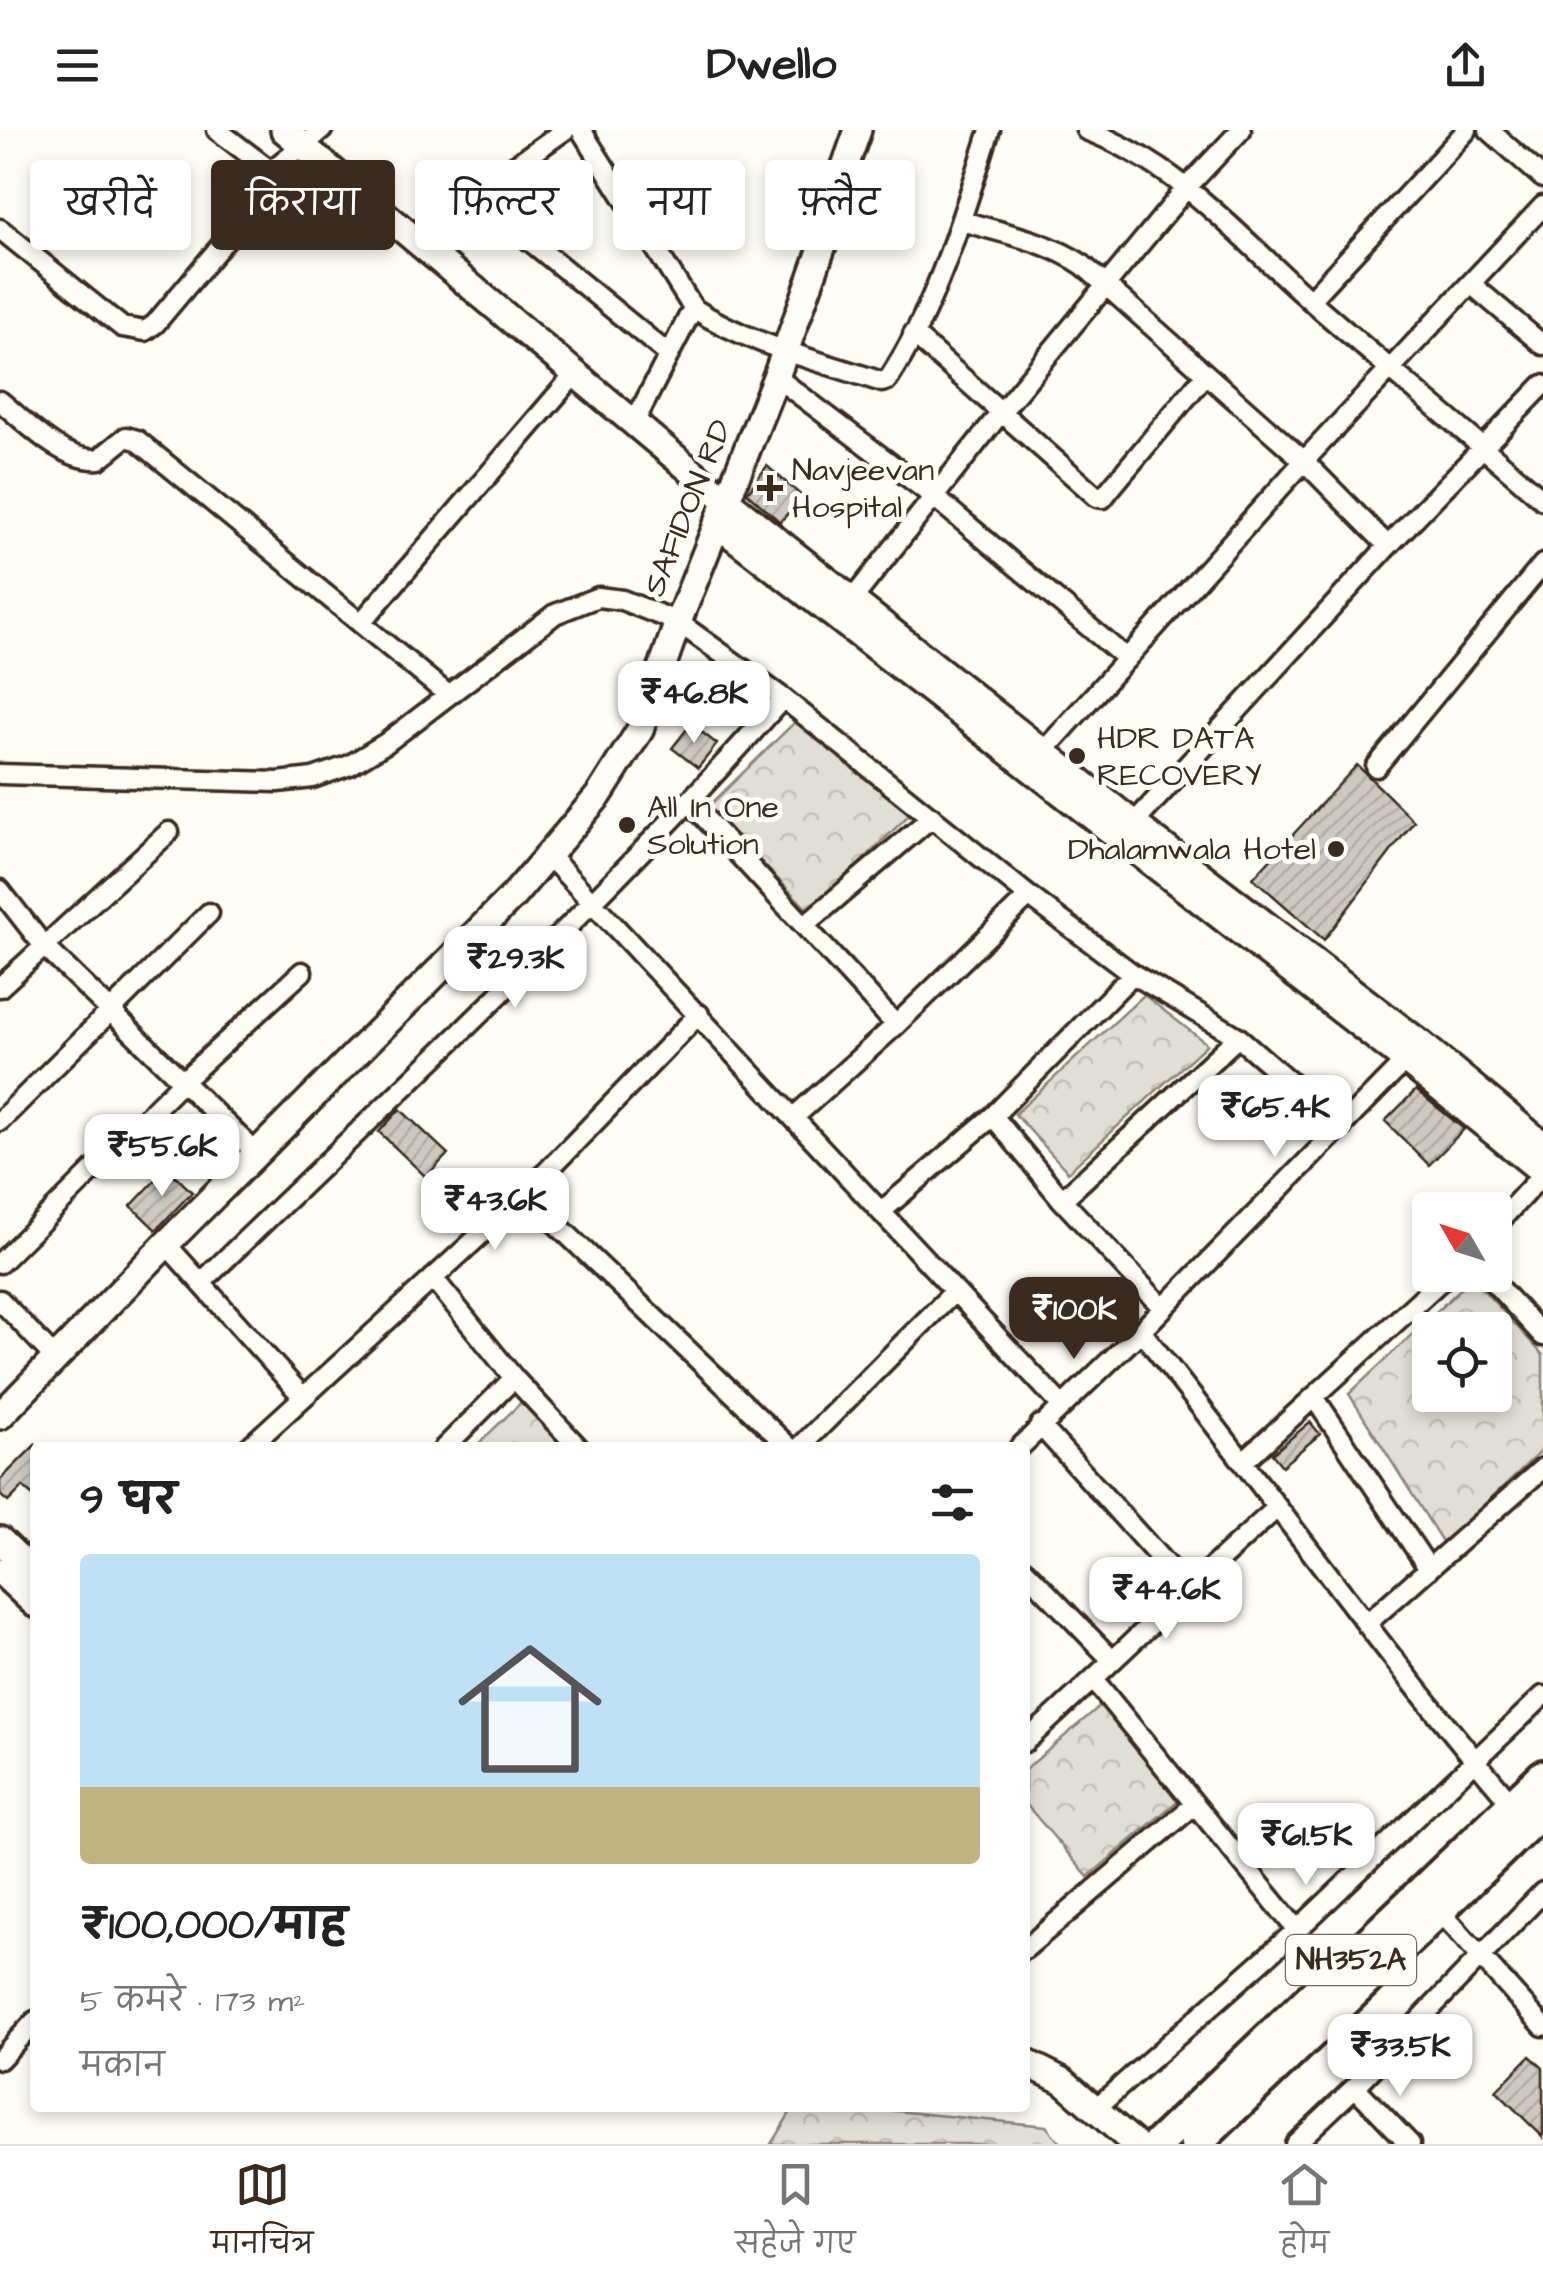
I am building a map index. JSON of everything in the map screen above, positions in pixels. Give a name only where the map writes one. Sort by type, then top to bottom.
[{"type":"highway","name":"NH352A","points":[[1196,2144],[1438,1909],[1528,1813],[1543,1776]]},
{"type":"highway","name":"NH352A","points":[[1158,2144],[1528,1813]]},
{"type":"street","points":[[218,130],[254,160]]},
{"type":"street","points":[[565,130],[490,183],[482,193],[486,205],[669,355]]},
{"type":"street","points":[[582,130],[693,308],[784,349],[882,382],[888,380],[913,334],[962,221],[990,130]]},
{"type":"street","name":"SAFIDON RD","points":[[847,160],[858,130]]},
{"type":"street","name":"SAFIDON RD","points":[[863,160],[874,130]]},
{"type":"street","points":[[1086,130],[1117,142],[1188,186],[1310,300],[1543,500]]},
{"type":"street","points":[[852,600],[1002,411],[1188,186],[1240,130]]},
{"type":"street","points":[[1310,300],[1467,130]]},
{"type":"street","points":[[1489,130],[1543,178]]},
{"type":"street","points":[[280,160],[302,135],[634,423],[721,512],[1127,832],[1413,1052],[1543,1145]]},
{"type":"street","points":[[1042,752],[1304,461],[1543,206]]},
{"type":"street","points":[[962,221],[1063,252],[1108,286],[1304,461],[1388,546]]},
{"type":"street","points":[[0,229],[122,327],[145,332],[218,250]]},
{"type":"street","name":"SAFIDON RD","points":[[0,1416],[549,856],[600,794],[640,730],[822,250]]},
{"type":"street","points":[[1471,284],[1543,345]]},
{"type":"street","points":[[634,423],[693,308]]},
{"type":"street","points":[[913,334],[1078,482],[1102,498],[1206,374]]},
{"type":"street","points":[[361,623],[575,374]]},
{"type":"street","points":[[776,377],[933,496],[1127,658]]},
{"type":"street","points":[[1127,832],[1388,546],[1543,385]]},
{"type":"street","points":[[0,401],[60,448],[84,458],[99,459],[126,437],[137,440],[447,694]]},
{"type":"street","points":[[721,512],[852,600],[1042,752],[1127,832]]},
{"type":"street","points":[[1376,768],[1543,564]]},
{"type":"street","points":[[0,774],[278,782],[312,778],[350,764],[386,744],[555,614],[598,597],[622,600],[678,622],[783,698],[1029,896],[1133,974],[1238,1036],[1342,1127]]},
{"type":"street","points":[[202,1282],[594,902],[691,802],[783,698]]},
{"type":"street","points":[[691,802],[896,1025]]},
{"type":"street","points":[[806,924],[932,817]]},
{"type":"street","points":[[0,987],[169,832]]},
{"type":"street","points":[[549,856],[1062,1406]]},
{"type":"street","points":[[0,890],[44,945],[258,1155]]},
{"type":"street","points":[[794,1117],[1029,896]]},
{"type":"street","points":[[0,1121],[209,913]]},
{"type":"street","points":[[0,1263],[184,1080],[302,972]]},
{"type":"street","points":[[882,1210],[993,1116],[1133,974]]},
{"type":"street","points":[[254,1442],[525,1194],[699,1014]]},
{"type":"street","points":[[1062,1200],[1238,1036]]},
{"type":"street","points":[[1024,1442],[1141,1331],[1413,1052]]},
{"type":"street","points":[[1413,1052],[1543,1173],[1512,1207]]},
{"type":"street","points":[[993,1116],[1062,1200],[1162,1308]]},
{"type":"street","points":[[525,1194],[784,1442]]},
{"type":"street","points":[[166,1244],[302,1396]]},
{"type":"street","points":[[432,1278],[573,1442]]},
{"type":"street","points":[[805,1442],[954,1292]]},
{"type":"street","points":[[1244,1460],[1428,1292]]},
{"type":"street","points":[[1503,1292],[1543,1336]]},
{"type":"street","points":[[0,1300],[56,1360]]},
{"type":"street","points":[[1141,1331],[1474,1761],[1528,1813]]},
{"type":"street","points":[[450,1442],[514,1378]]},
{"type":"street","points":[[1314,1397],[1429,1569]]},
{"type":"street","points":[[1040,1425],[1187,1588]]},
{"type":"street","points":[[1366,1624],[1543,1468]]},
{"type":"street","points":[[1030,1738],[1277,1508]]},
{"type":"street","points":[[0,1540],[30,1569]]},
{"type":"street","points":[[0,1571],[30,1599]]},
{"type":"street","points":[[1030,1575],[1112,1660]]},
{"type":"street","points":[[1094,1680],[1297,1930]]},
{"type":"street","points":[[1096,2108],[1297,1930],[1543,1696]]},
{"type":"street","points":[[1030,1945],[1194,1805]]},
{"type":"street","points":[[1295,2144],[1543,1892]]},
{"type":"street","points":[[1438,1909],[1543,2026]]},
{"type":"street","points":[[0,2059],[30,2026]]},
{"type":"street","points":[[1030,2064],[1063,2081],[1136,2144]]},
{"type":"street","points":[[1030,2078],[1063,2081]]},
{"type":"street","points":[[1355,2087],[1410,2144]]},
{"type":"green space","points":[[797,720],[913,811],[810,912],[708,807]]},
{"type":"green space","points":[[1144,995],[1207,1044],[1068,1172],[1015,1114]]},
{"type":"green space","points":[[1457,1292],[1485,1292],[1503,1312],[1436,1312]]},
{"type":"green space","points":[[1512,1321],[1543,1355],[1543,1449],[1443,1543],[1349,1394],[1412,1335],[1412,1412],[1512,1412]]},
{"type":"green space","points":[[536,1388],[587,1442],[480,1442]]},
{"type":"green space","points":[[1115,1693],[1195,1786],[1088,1877],[1030,1809],[1030,1766]]},
{"type":"green space","points":[[791,2112],[907,2112],[1046,2126],[1061,2144],[771,2144]]},
{"type":"building","points":[[767,466],[803,497],[780,522],[747,493]]},
{"type":"building","points":[[691,724],[717,744],[698,768],[672,748]]},
{"type":"building","name":"Dhalamwala Hotel","points":[[1357,765],[1414,821],[1324,940],[1253,878]]},
{"type":"building","points":[[1416,1090],[1464,1129],[1429,1165],[1385,1121]]},
{"type":"building","points":[[400,1109],[448,1154],[426,1177],[379,1132]]},
{"type":"building","points":[[167,1168],[192,1192],[156,1230],[131,1206]]},
{"type":"building","points":[[1310,1422],[1320,1434],[1282,1466],[1272,1454]]},
{"type":"building","points":[[30,1450],[30,1493],[23,1487],[8,1502],[0,1495],[0,1480]]},
{"type":"building","points":[[1530,2056],[1543,2068],[1543,2137],[1496,2091]]},
{"type":"place","name":"Navjeevan Hospital","points":[[770,488]]},
{"type":"place","name":"HDR DATA RECOVERY","points":[[1077,756]]},
{"type":"place","name":"All In One Solution","points":[[627,825]]},
{"type":"place","name":"Dhalamwala Hotel","points":[[1336,849]]}]
